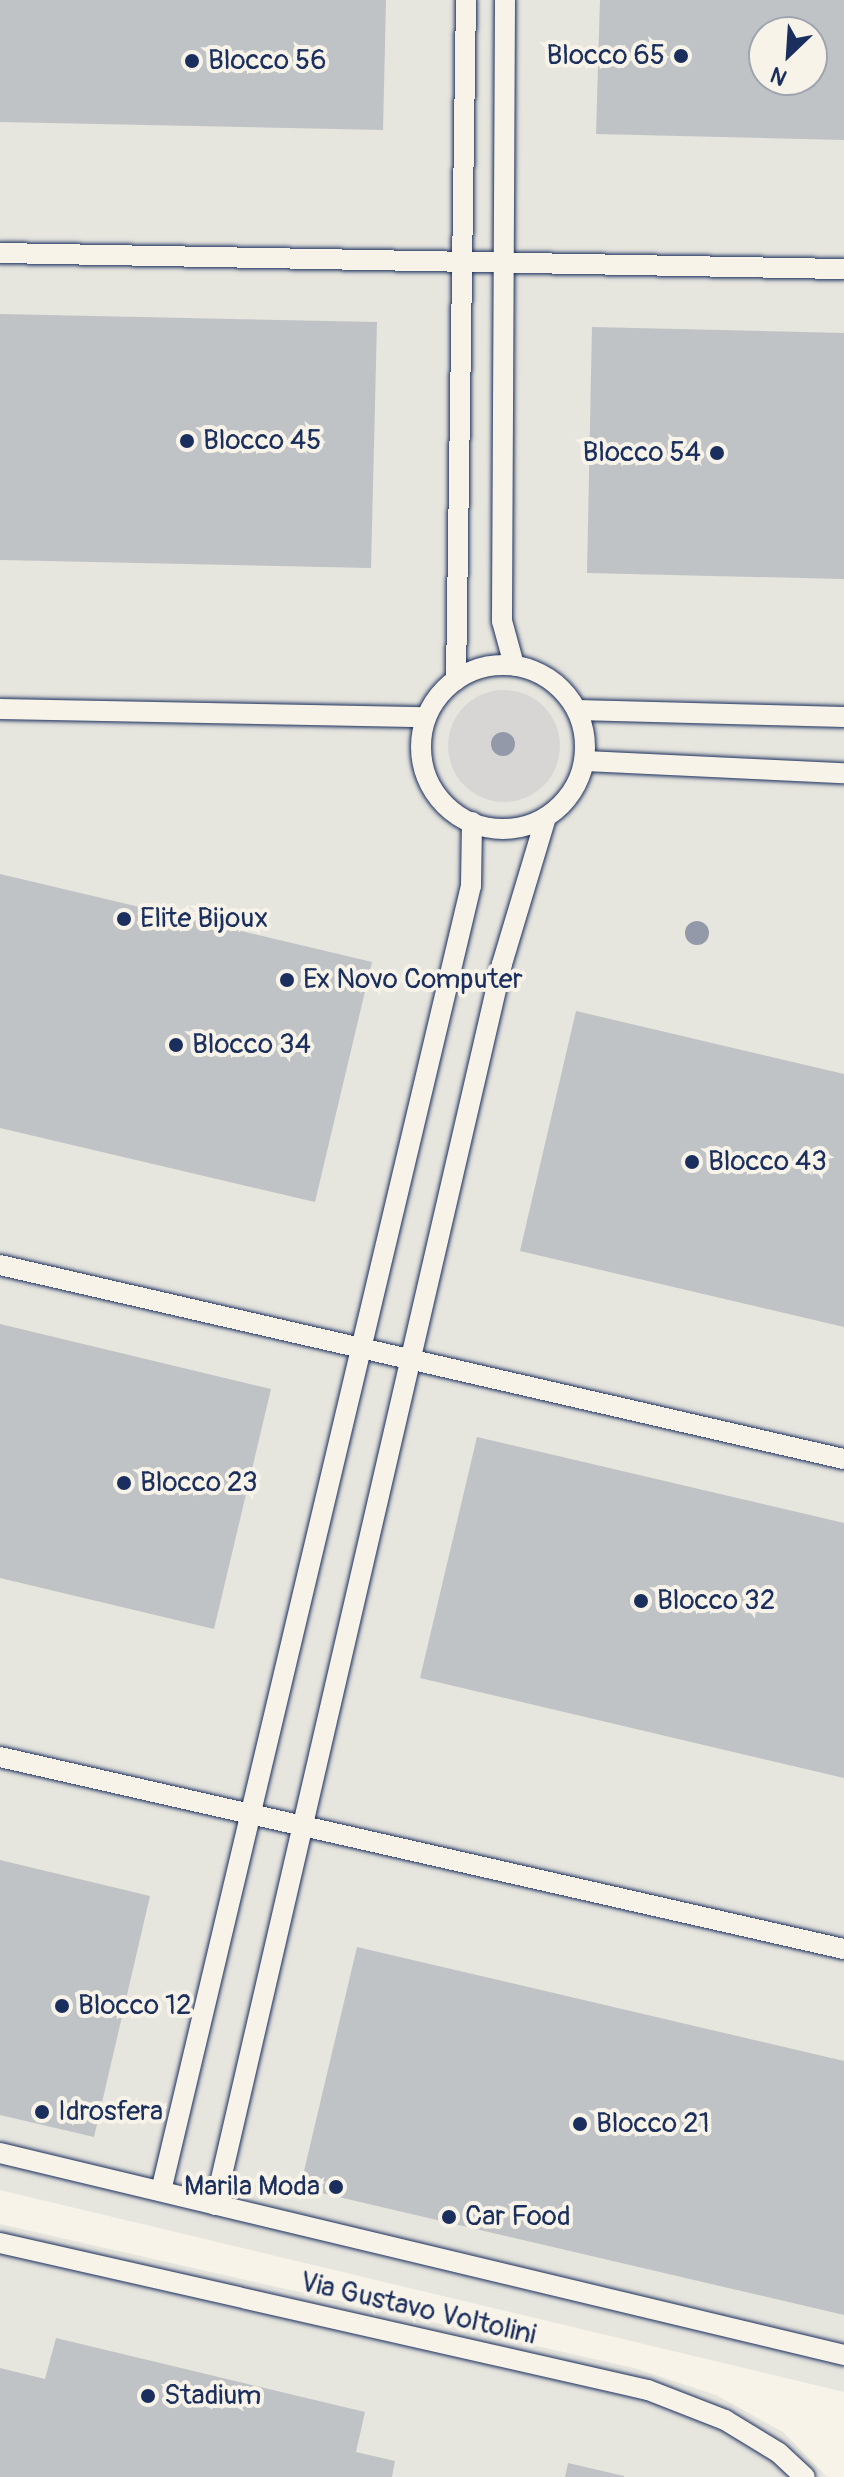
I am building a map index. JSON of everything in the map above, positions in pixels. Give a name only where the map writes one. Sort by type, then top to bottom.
[{"type":"lane","points":[[456,680],[466,0]]},
{"type":"lane","points":[[505,0],[502,621],[514,665]]},
{"type":"lane","points":[[0,253],[844,269]]},
{"type":"lane","points":[[514,665],[551,681],[577,710],[585,761],[576,787],[546,817],[512,829],[472,822],[437,797],[424,772],[420,745],[426,717],[456,680],[487,666],[514,665]]},
{"type":"lane","points":[[0,709],[426,717]]},
{"type":"lane","points":[[577,710],[844,717]]},
{"type":"lane","points":[[585,761],[844,773]]},
{"type":"lane","points":[[215,2205],[502,964],[546,817]]},
{"type":"lane","points":[[161,2191],[471,886],[472,822]]},
{"type":"lane","points":[[0,1265],[844,1459]]},
{"type":"lane","points":[[0,1757],[844,1949]]},
{"type":"lane","points":[[0,2153],[844,2355]]},
{"type":"lane","name":"Via Gustavo Voltolini","points":[[0,2243],[648,2390],[725,2420],[779,2453],[805,2477]]},
{"type":"shaded area","points":[[0,0],[844,0],[844,2392],[0,2190]]},
{"type":"shaded area","points":[[504,690],[525,695],[543,707],[555,725],[560,746],[555,767],[543,785],[525,797],[504,802],[483,797],[465,785],[453,767],[448,746],[453,725],[465,707],[483,695]]},
{"type":"shaded area","points":[[0,2224],[634,2368],[716,2395],[783,2432],[827,2477],[0,2477]]},
{"type":"building","name":"Blocco 56","points":[[0,0],[386,0],[383,130],[0,122]]},
{"type":"building","name":"Blocco 65","points":[[600,0],[844,0],[844,140],[596,134]]},
{"type":"building","name":"Blocco 45","points":[[0,314],[377,322],[371,568],[0,560]]},
{"type":"building","name":"Blocco 54","points":[[592,327],[844,333],[844,579],[587,573]]},
{"type":"building","name":"Blocco 34","points":[[0,874],[372,962],[315,1202],[0,1128]]},
{"type":"building","name":"Blocco 43","points":[[576,1011],[844,1074],[844,1327],[520,1251]]},
{"type":"building","name":"Blocco 23","points":[[0,1324],[271,1389],[214,1629],[0,1578]]},
{"type":"building","name":"Blocco 32","points":[[477,1437],[844,1523],[844,1778],[420,1678]]},
{"type":"building","name":"Blocco 12","points":[[0,1860],[150,1896],[94,2137],[0,2115]]},
{"type":"building","name":"Blocco 21","points":[[357,1947],[844,2061],[844,2315],[300,2188]]},
{"type":"building","name":"Stadium","points":[[56,2338],[365,2412],[356,2452],[395,2461],[392,2477],[0,2477],[0,2368],[45,2379]]},
{"type":"building","points":[[568,2463],[624,2476],[624,2477],[565,2477]]},
{"type":"place","name":"Blocco 65","points":[[681,56]]},
{"type":"place","name":"Blocco 56","points":[[192,61]]},
{"type":"place","name":"Blocco 45","points":[[187,441]]},
{"type":"place","name":"Blocco 54","points":[[717,453]]},
{"type":"place","name":"Elite Bijoux","points":[[124,919]]},
{"type":"place","name":"Ex Novo Computer","points":[[287,980]]},
{"type":"place","name":"Blocco 34","points":[[176,1045]]},
{"type":"place","name":"Blocco 43","points":[[692,1162]]},
{"type":"place","name":"Blocco 23","points":[[124,1483]]},
{"type":"place","name":"Blocco 32","points":[[641,1601]]},
{"type":"place","name":"Blocco 12","points":[[62,2006]]},
{"type":"place","name":"Idrosfera","points":[[42,2112]]},
{"type":"place","name":"Blocco 21","points":[[580,2124]]},
{"type":"place","name":"Marila Moda","points":[[336,2187]]},
{"type":"place","name":"Car Food","points":[[449,2217]]},
{"type":"place","name":"Stadium","points":[[148,2396]]}]
